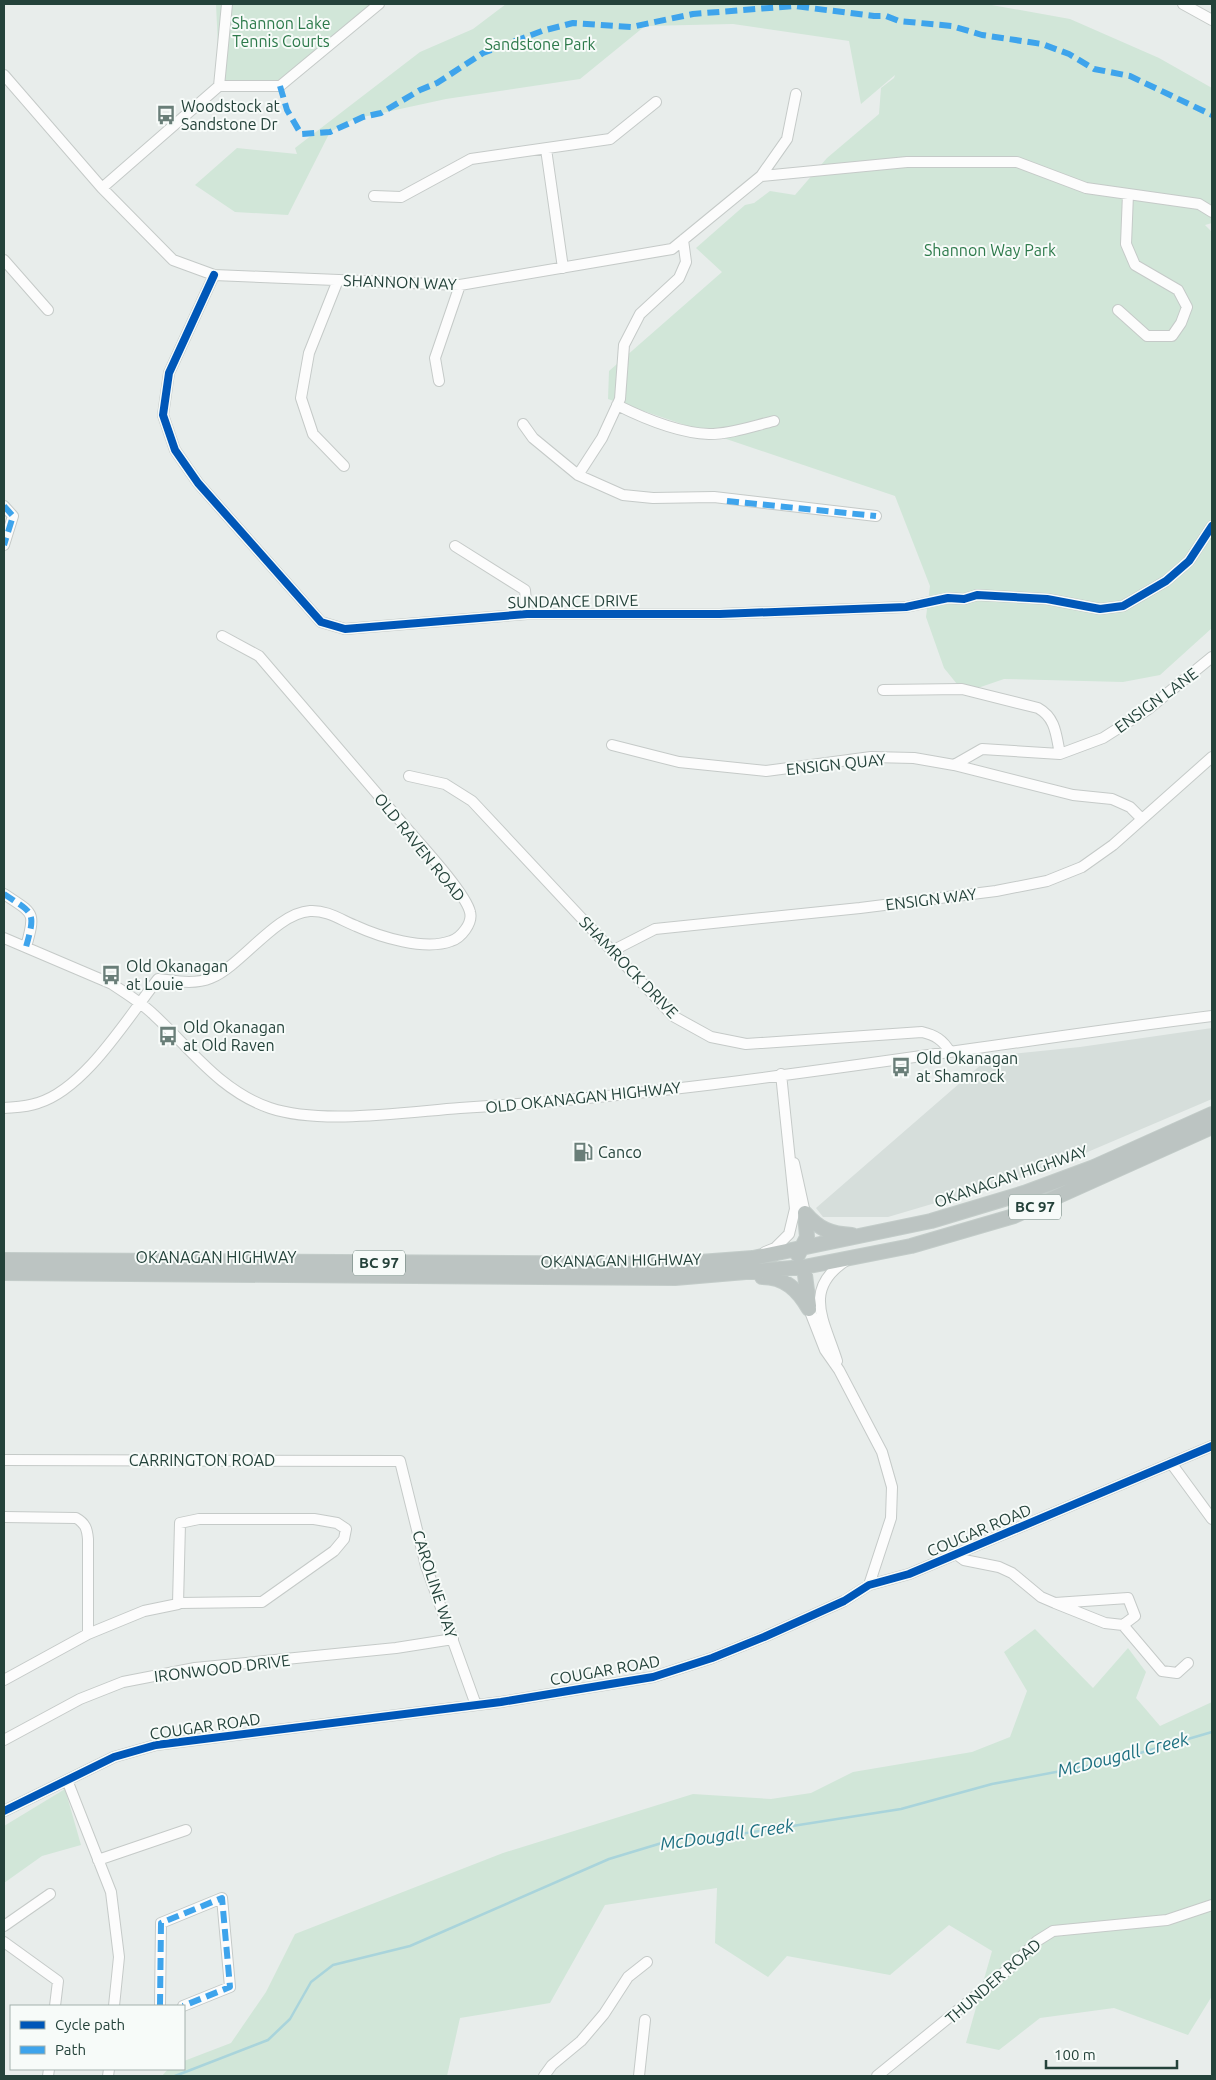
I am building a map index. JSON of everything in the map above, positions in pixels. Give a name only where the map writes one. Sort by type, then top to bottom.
[{"type":"highway","name":"OKANAGAN HIGHWAY","points":[[4,1260],[673,1264],[753,1258],[931,1222],[1024,1193],[1094,1167],[1212,1114]]},
{"type":"highway","name":"OKANAGAN HIGHWAY","points":[[4,1272],[675,1278],[727,1276],[804,1268],[912,1246],[1014,1216],[1212,1127]]},
{"type":"highway","points":[[805,1213],[822,1230],[836,1234],[870,1235]]},
{"type":"highway","points":[[727,1276],[755,1263],[790,1259],[797,1256],[803,1249],[807,1237],[805,1213]]},
{"type":"highway","points":[[809,1309],[804,1268],[816,1256],[846,1251],[870,1235]]},
{"type":"highway","points":[[727,1276],[772,1277],[782,1280],[795,1290],[809,1309]]},
{"type":"street","points":[[219,86],[228,4]]},
{"type":"street","points":[[102,188],[219,86],[280,86],[379,4]]},
{"type":"street","points":[[1183,4],[1212,20]]},
{"type":"street","name":"SHANNON WAY","points":[[4,75],[102,188],[173,260],[214,275],[460,285],[672,249],[761,176],[787,139],[796,94]]},
{"type":"street","points":[[374,196],[401,197],[471,159],[610,139],[656,102]]},
{"type":"street","points":[[546,149],[563,268]]},
{"type":"street","points":[[761,176],[907,162],[1017,162],[1086,188],[1199,204],[1212,212]]},
{"type":"street","points":[[1118,310],[1147,336],[1172,336],[1181,323],[1187,307],[1178,290],[1135,265],[1126,244],[1128,194]]},
{"type":"street","points":[[578,475],[602,438],[620,399],[624,345],[640,314],[679,278],[686,262],[683,240]]},
{"type":"street","points":[[4,260],[48,310]]},
{"type":"street","name":"SUNDANCE DRIVE","points":[[214,275],[169,373],[164,415],[175,450],[198,483],[321,622],[345,630],[527,614],[720,614],[906,607],[948,598],[964,599],[977,595],[1046,599],[1100,609],[1123,606],[1166,582],[1189,561],[1210,530]]},
{"type":"street","points":[[338,280],[309,354],[301,398],[313,434],[344,466]]},
{"type":"street","points":[[438,381],[435,358],[460,285]]},
{"type":"street","points":[[617,405],[662,424],[707,434],[728,432],[774,421]]},
{"type":"street","points":[[523,424],[533,438],[578,475],[623,495],[653,498],[714,497],[727,501],[876,516]]},
{"type":"street","points":[[4,506],[13,516],[4,545]]},
{"type":"street","points":[[455,546],[525,590],[527,614]]},
{"type":"street","name":"OLD RAVEN ROAD","points":[[140,1002],[158,979],[195,982],[212,978],[272,931],[307,911],[323,911],[380,937],[433,945],[452,941],[466,929],[471,915],[468,905],[434,860],[259,656],[222,636]]},
{"type":"street","name":"ENSIGN LANE","points":[[954,765],[982,749],[1060,754],[1103,738],[1147,710],[1212,658]]},
{"type":"street","points":[[883,690],[962,689],[1038,708],[1053,720],[1060,754]]},
{"type":"street","name":"ENSIGN QUAY","points":[[612,745],[679,762],[766,771],[871,757],[914,758],[954,765],[1072,795],[1112,799],[1130,807],[1142,819]]},
{"type":"street","name":"ENSIGN WAY","points":[[612,951],[655,929],[860,908],[996,891],[1047,881],[1082,867],[1113,845],[1212,757]]},
{"type":"street","name":"SHAMROCK DRIVE","points":[[409,776],[445,784],[472,800],[673,1016],[711,1037],[746,1044],[922,1032],[937,1037],[946,1044],[950,1052]]},
{"type":"street","points":[[4,894],[28,910],[32,916],[33,924],[26,947]]},
{"type":"street","name":"OLD OKANAGAN HIGHWAY","points":[[4,938],[112,984],[140,1002],[213,1075],[237,1093],[271,1109],[324,1117],[564,1102],[1212,1016]]},
{"type":"street","points":[[4,1108],[37,1104],[59,1094],[84,1075],[140,1002]]},
{"type":"street","points":[[753,1258],[774,1248],[789,1234],[794,1224],[795,1208],[781,1074]]},
{"type":"street","points":[[790,1151],[798,1176],[805,1213]]},
{"type":"street","points":[[839,1370],[819,1309],[824,1280],[837,1266],[848,1260]]},
{"type":"street","points":[[809,1309],[825,1350],[839,1370],[882,1452],[892,1487],[891,1518],[869,1585]]},
{"type":"street","name":"COUGAR ROAD","points":[[4,1811],[114,1757],[156,1746],[476,1705],[653,1677],[712,1658],[764,1637],[844,1601],[869,1585],[909,1574],[1212,1446]]},
{"type":"street","name":"CARRINGTON ROAD","points":[[4,1460],[400,1461]]},
{"type":"street","name":"CAROLINE WAY","points":[[400,1461],[426,1566],[476,1705]]},
{"type":"street","points":[[1172,1463],[1212,1519]]},
{"type":"street","points":[[4,1518],[76,1518],[83,1522],[87,1529],[88,1539],[88,1634]]},
{"type":"street","points":[[4,1680],[88,1634],[132,1615],[178,1604],[180,1523],[199,1518],[314,1519],[337,1523],[346,1529],[344,1539],[334,1552],[262,1602],[180,1603]]},
{"type":"street","points":[[956,1554],[964,1560],[999,1567],[1012,1573],[1041,1597],[1055,1604],[1105,1623],[1123,1625],[1135,1616],[1128,1598],[1055,1604]]},
{"type":"street","points":[[1123,1625],[1162,1671],[1177,1673],[1188,1664]]},
{"type":"street","name":"IRONWOOD DRIVE","points":[[4,1740],[80,1699],[123,1682],[195,1668],[396,1648],[453,1638]]},
{"type":"street","points":[[67,1780],[111,1892],[118,1957],[114,2005]]},
{"type":"street","points":[[98,1860],[186,1830]]},
{"type":"street","points":[[4,1926],[50,1894]]},
{"type":"street","points":[[160,2005],[161,1923],[222,1898],[230,1987],[185,2005]]},
{"type":"street","name":"THUNDER ROAD","points":[[877,2076],[923,2037],[936,2030],[1011,1966],[1037,1940],[1053,1931],[1167,1920],[1212,1905]]},
{"type":"street","points":[[4,1942],[58,1980],[56,2005]]},
{"type":"street","points":[[544,2076],[552,2066],[581,2041],[598,2021],[628,1977],[647,1962]]},
{"type":"street","points":[[639,2076],[645,2020]]},
{"type":"shaded area","points":[[1212,1028],[1212,1099],[1043,1171],[888,1217],[823,1217],[816,1208],[991,1056],[1080,1047]]},
{"type":"green space","name":"Shannon Lake Tennis Courts","points":[[216,4],[378,4],[285,79],[220,90]]},
{"type":"green space","points":[[506,4],[986,4],[1070,19],[1159,58],[1212,88],[1212,223],[1205,225],[1212,232],[1212,628],[1160,675],[1123,682],[1004,679],[969,691],[961,689],[944,668],[926,617],[930,586],[895,496],[608,399],[609,371],[722,272],[696,248],[745,205],[754,203],[770,191],[795,195],[827,158],[879,114],[881,88],[894,78],[895,75],[861,104],[849,41],[733,24],[645,26],[580,79],[446,99],[354,119],[330,132],[288,215],[235,212],[195,185],[237,148],[297,154],[295,148],[420,52],[473,29]]},
{"type":"green space","points":[[1035,1629],[1093,1688],[1128,1648],[1146,1672],[1136,1698],[1160,1726],[1212,1702],[1212,1996],[1188,2035],[1114,2008],[1040,2018],[999,2050],[966,2043],[992,1951],[949,1925],[890,1975],[787,1956],[768,1977],[715,1943],[717,1888],[605,1905],[550,2003],[460,2018],[447,2076],[162,2076],[167,2070],[185,2070],[185,2061],[231,2043],[266,1992],[295,1934],[503,1853],[693,1794],[771,1799],[811,1793],[853,1772],[972,1752],[1010,1737],[1027,1691],[1004,1652]]},
{"type":"green space","points":[[65,1789],[81,1845],[42,1856],[4,1883],[4,1826]]},
{"type":"waterway","name":"McDougall Creek","points":[[175,2076],[268,2040],[290,2019],[311,1982],[333,1965],[410,1946],[609,1859],[675,1839],[734,1835],[901,1809],[992,1784],[1109,1762],[1212,1732]]},
{"type":"marked path","points":[[280,86],[287,110],[301,134],[330,132],[363,117],[381,113],[420,90],[437,83],[483,53],[542,31],[573,23],[631,27],[693,14],[794,6],[886,16],[899,21],[952,26],[982,35],[1042,44],[1069,54],[1094,69],[1130,76],[1212,115]]},
{"type":"marked path","points":[[727,501],[876,516]]},
{"type":"marked path","points":[[4,506],[13,516],[4,545]]},
{"type":"marked path","points":[[4,894],[30,914],[31,926],[26,947]]},
{"type":"marked path","points":[[160,2005],[161,1923],[222,1898],[230,1987],[185,2005]]},
{"type":"cycle path","points":[[214,275],[169,373],[163,415],[175,450],[198,483],[321,622],[345,629],[527,614],[720,614],[906,607],[948,598],[964,599],[977,595],[1047,599],[1100,609],[1123,606],[1166,581],[1189,561],[1212,526]]},
{"type":"cycle path","points":[[4,1811],[114,1757],[156,1745],[501,1702],[653,1677],[712,1658],[764,1637],[844,1601],[869,1585],[909,1574],[1212,1446]]},
{"type":"place","name":"Woodstock at Sandstone Dr","points":[[166,115]]},
{"type":"place","name":"Old Okanagan at Louie","points":[[111,975]]},
{"type":"place","name":"Old Okanagan at Old Raven","points":[[168,1036]]},
{"type":"place","name":"Old Okanagan at Shamrock","points":[[901,1067]]},
{"type":"place","name":"Canco","points":[[583,1152]]},
{"type":"park label","name":"Sandstone Park","points":[[540,44]]},
{"type":"park label","name":"Shannon Way Park","points":[[990,250]]}]
